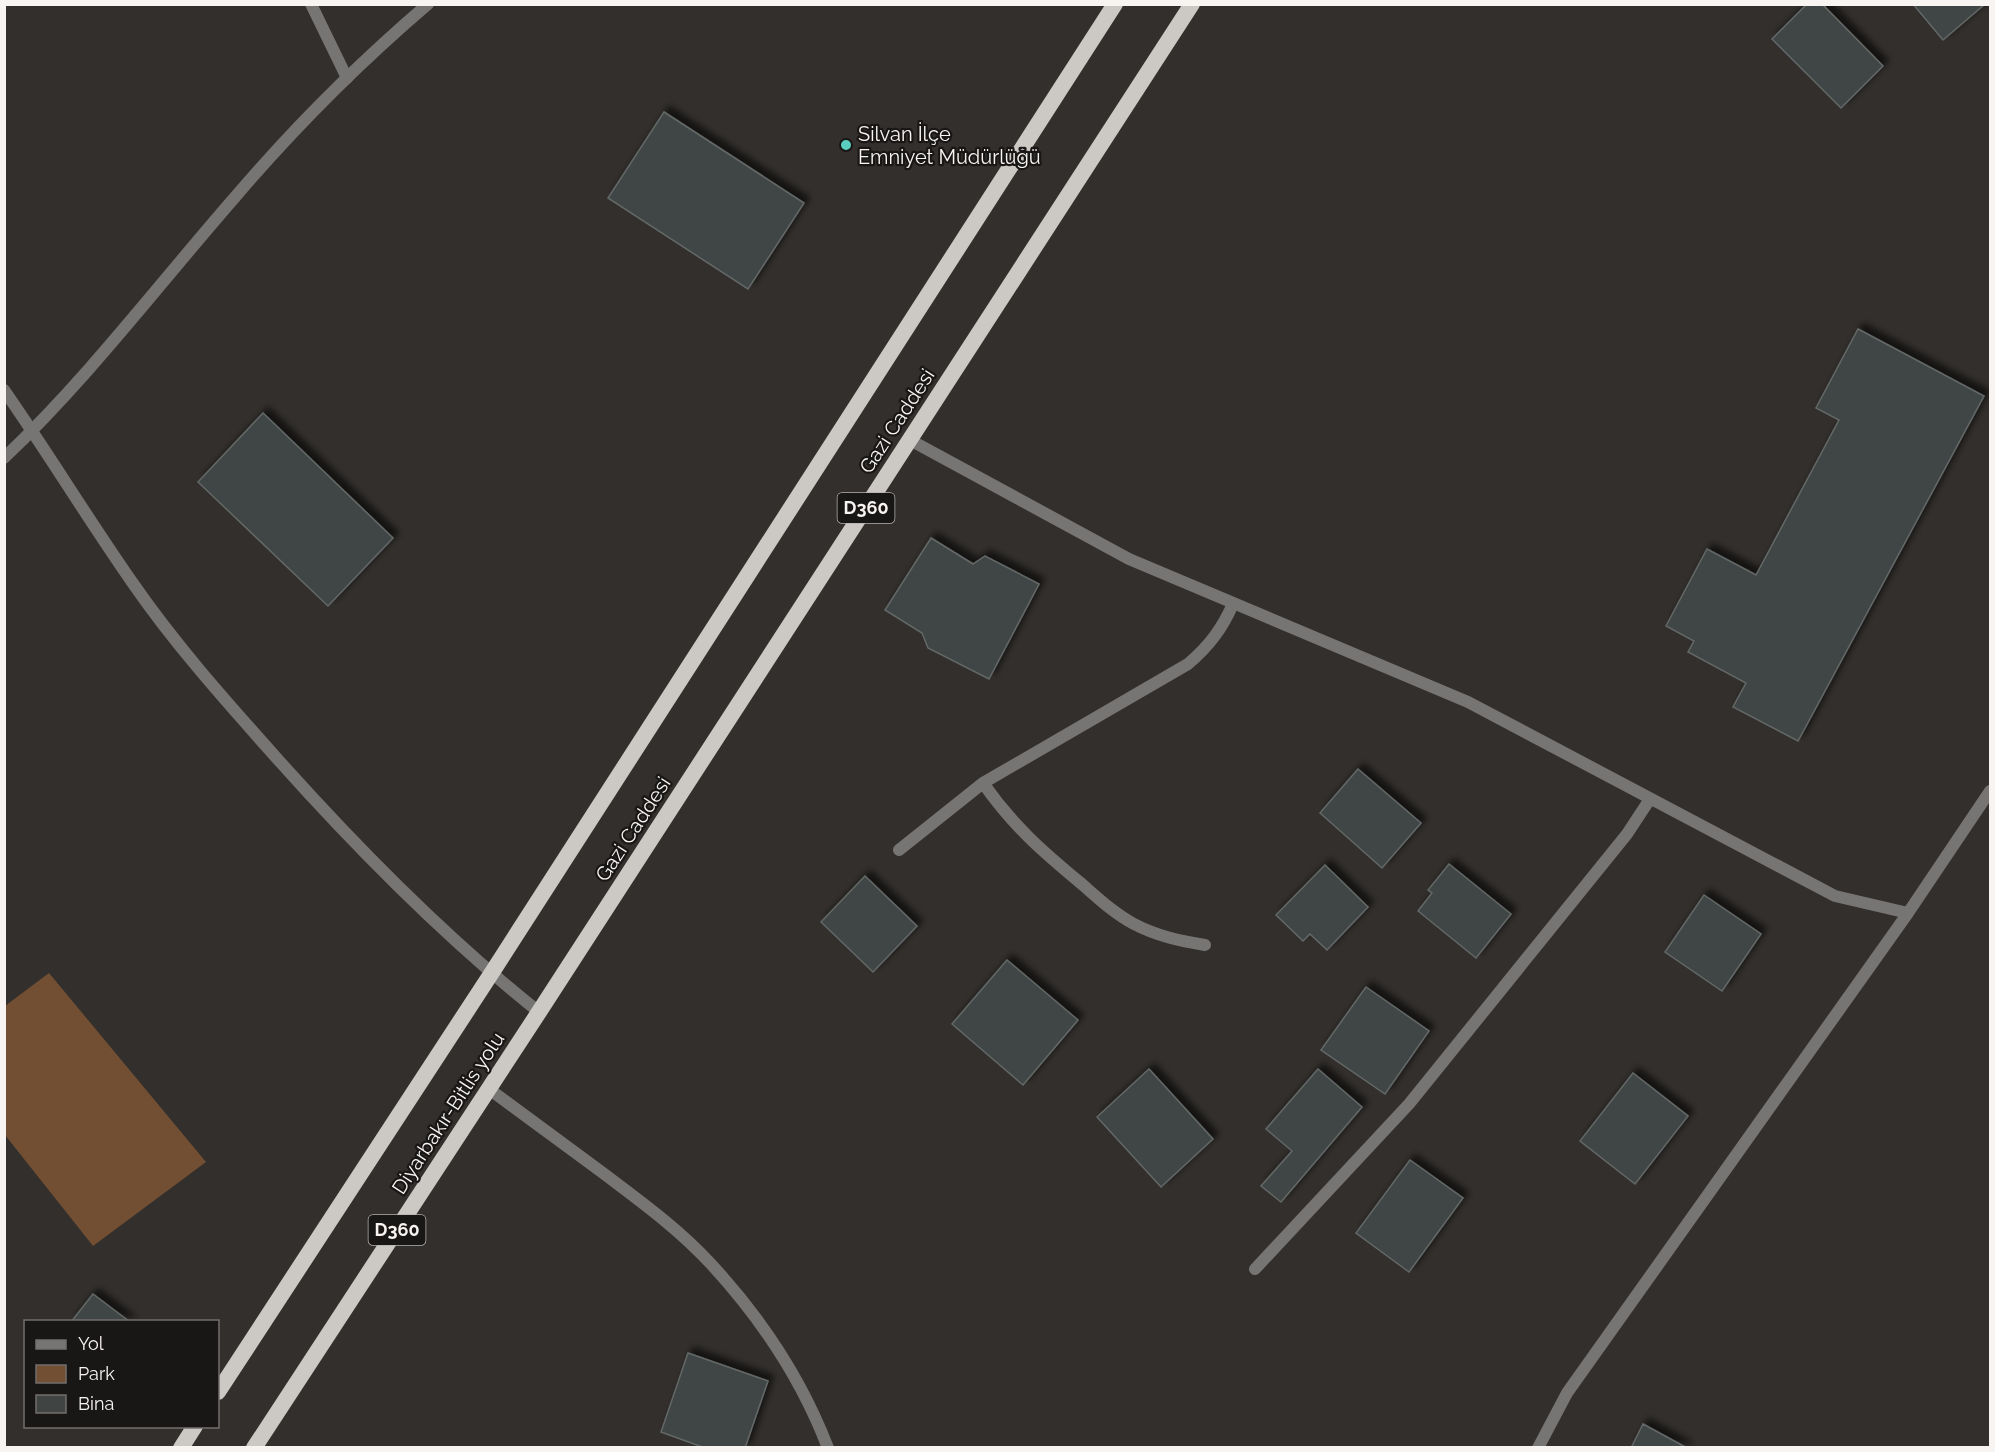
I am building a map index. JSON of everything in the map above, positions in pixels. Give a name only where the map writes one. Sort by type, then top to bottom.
[{"type":"highway","name":"Gazi Caddesi","points":[[491,974],[1115,4]]},
{"type":"highway","name":"Gazi Caddesi","points":[[539,1012],[1192,4]]},
{"type":"highway","name":"Diyarbakır-Bitlis yolu","points":[[219,1390],[491,974]]},
{"type":"highway","name":"Diyarbakır-Bitlis yolu","points":[[254,1448],[539,1012]]},
{"type":"highway","points":[[181,1448],[194,1428]]},
{"type":"street","points":[[310,4],[347,78]]},
{"type":"street","points":[[4,458],[106,350],[236,195],[305,120],[386,41],[428,4]]},
{"type":"street","points":[[4,390],[133,584],[246,724],[309,795],[398,887],[491,974],[539,1012]]},
{"type":"street","points":[[910,440],[1129,559],[1468,702],[1835,896],[1908,913]]},
{"type":"street","points":[[898,850],[983,783],[1188,664],[1215,638],[1233,604]]},
{"type":"street","points":[[983,783],[1026,837],[1110,908],[1133,923],[1159,934],[1205,945]]},
{"type":"street","points":[[1538,1448],[1579,1377],[1908,913],[1990,792]]},
{"type":"street","points":[[1255,1269],[1409,1104],[1627,834],[1650,799]]},
{"type":"street","points":[[489,1089],[655,1212],[711,1263],[760,1322],[792,1373],[819,1424],[828,1448]]},
{"type":"green space","points":[[49,973],[206,1162],[93,1246],[5,1135],[5,1006]]},
{"type":"building","points":[[1807,4],[1822,4],[1883,66],[1841,108],[1772,39]]},
{"type":"building","points":[[1913,4],[1985,4],[1943,40]]},
{"type":"building","points":[[664,112],[804,203],[748,289],[608,198]]},
{"type":"building","points":[[1858,329],[1984,396],[1798,741],[1733,707],[1746,683],[1688,652],[1694,641],[1666,626],[1707,549],[1756,575],[1839,420],[1816,408]]},
{"type":"building","points":[[263,413],[393,538],[328,606],[198,482]]},
{"type":"building","points":[[931,538],[973,564],[985,556],[1039,584],[989,679],[928,648],[922,633],[885,610]]},
{"type":"building","points":[[1358,769],[1421,823],[1382,868],[1320,813]]},
{"type":"building","points":[[1449,864],[1511,914],[1476,958],[1418,911],[1432,893],[1428,890]]},
{"type":"building","points":[[1325,865],[1368,907],[1327,950],[1310,934],[1303,941],[1276,915]]},
{"type":"building","points":[[865,876],[917,926],[873,972],[821,922]]},
{"type":"building","points":[[1704,895],[1761,934],[1722,991],[1665,952]]},
{"type":"building","points":[[1007,960],[1078,1020],[1023,1085],[952,1024]]},
{"type":"building","points":[[1366,987],[1429,1031],[1385,1094],[1321,1050]]},
{"type":"building","points":[[1149,1069],[1213,1139],[1161,1187],[1097,1117]]},
{"type":"building","points":[[1318,1069],[1362,1107],[1281,1202],[1261,1186],[1292,1151],[1266,1129]]},
{"type":"building","points":[[1633,1073],[1688,1116],[1635,1184],[1580,1141]]},
{"type":"building","points":[[1410,1160],[1463,1198],[1409,1272],[1356,1233]]},
{"type":"building","points":[[93,1294],[127,1320],[73,1320]]},
{"type":"building","points":[[688,1353],[768,1381],[745,1448],[705,1448],[661,1432]]},
{"type":"building","points":[[1643,1424],[1687,1448],[1631,1448]]},
{"type":"place","name":"Silvan İlçe Emniyet Müdürlüğü","points":[[846,145]]}]
